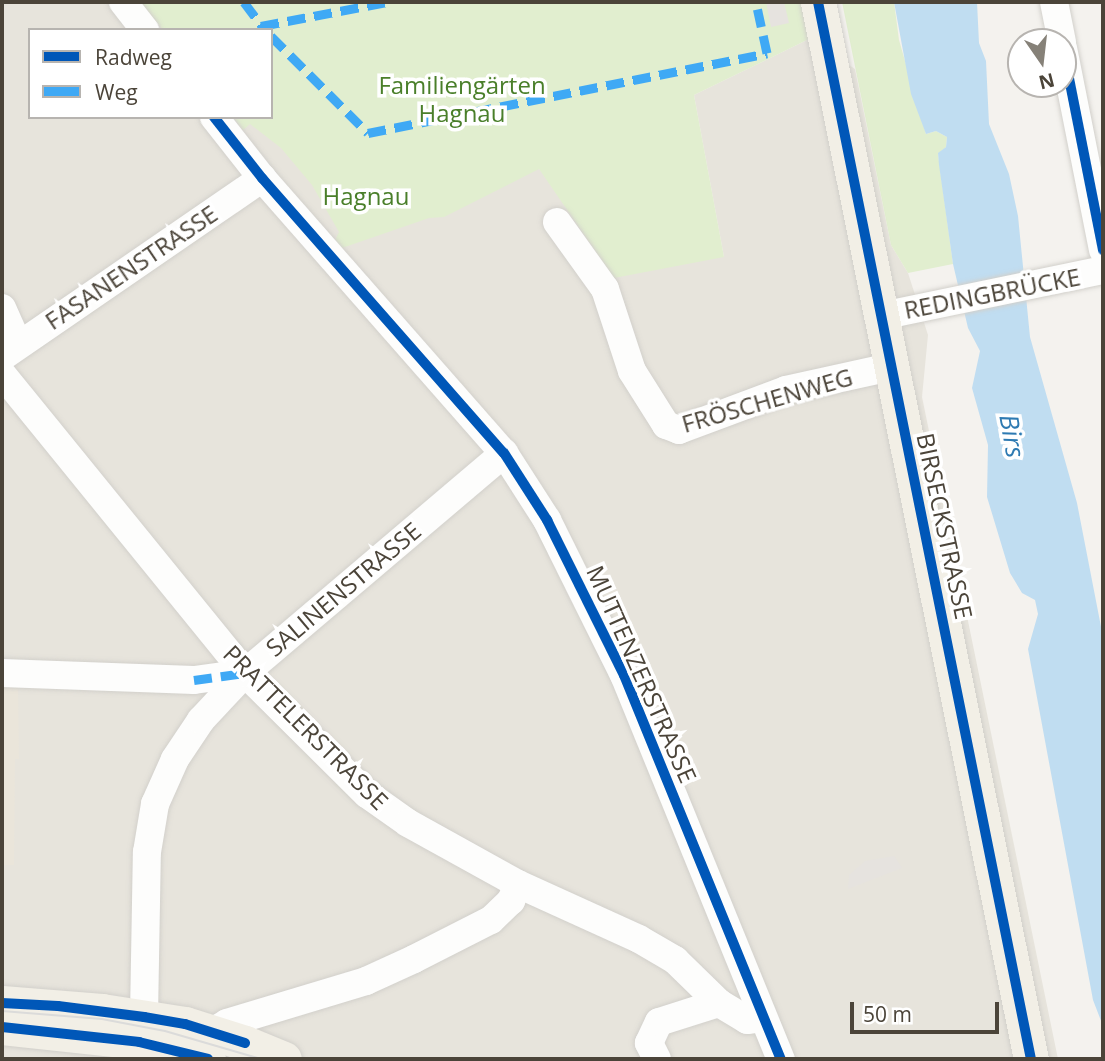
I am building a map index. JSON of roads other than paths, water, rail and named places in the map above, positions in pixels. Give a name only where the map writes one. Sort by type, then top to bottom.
[{"type":"main road","name":"BIRSECKSTRASSE","points":[[818,2],[893,313],[891,367],[1031,1059]]},
{"type":"main road","points":[[2,1003],[58,1006],[139,1039]]},
{"type":"main road","points":[[2,1027],[139,1039],[284,1059]]},
{"type":"street","points":[[123,2],[143,28]]},
{"type":"street","points":[[1054,2],[1059,28]]},
{"type":"street","points":[[1073,98],[1103,250]]},
{"type":"street","name":"MUTTENZERSTRASSE","points":[[216,119],[262,178],[504,453],[547,520],[624,675],[781,1059]]},
{"type":"street","name":"FASANENSTRASSE","points":[[10,351],[262,178]]},
{"type":"street","name":"FRÖSCHENWEG","points":[[557,222],[605,289],[632,371],[666,425],[679,430],[786,390],[891,367]]},
{"type":"street","name":"REDINGBRÜCKE","points":[[893,313],[1092,273]]},
{"type":"street","points":[[2,308],[10,351]]},
{"type":"street","name":"PRATTELERSTRASSE","points":[[2,374],[245,673],[367,794],[408,823],[518,884],[639,939],[675,960],[719,1003],[747,1020],[763,1018]]},
{"type":"street","name":"SALINENSTRASSE","points":[[139,1039],[147,852],[155,804],[175,760],[201,720],[245,673],[504,453]]},
{"type":"street","points":[[2,673],[194,680],[245,673]]},
{"type":"street","points":[[208,1050],[227,1023],[366,981],[414,960],[491,920],[511,901],[518,884]]},
{"type":"street","points":[[657,1059],[649,1044],[659,1022],[719,1003]]},
{"type":"water","name":"Birs","points":[[894,2],[977,2],[979,43],[986,61],[989,124],[1009,174],[1018,216],[1030,337],[1077,503],[1103,637],[1103,1026],[1093,1000],[1028,649],[1038,614],[1035,600],[1022,593],[1010,573],[987,497],[988,445],[972,388],[980,351],[968,328],[953,264],[939,165],[938,153],[946,147],[947,137],[936,131],[926,134],[911,94]]},
{"type":"tram line","points":[[2,1011],[102,1019],[165,1031],[261,1059]]},
{"type":"park label","name":"Familiengärten Hagnau","points":[[462,99]]},
{"type":"park label","name":"Hagnau","points":[[366,196]]}]
